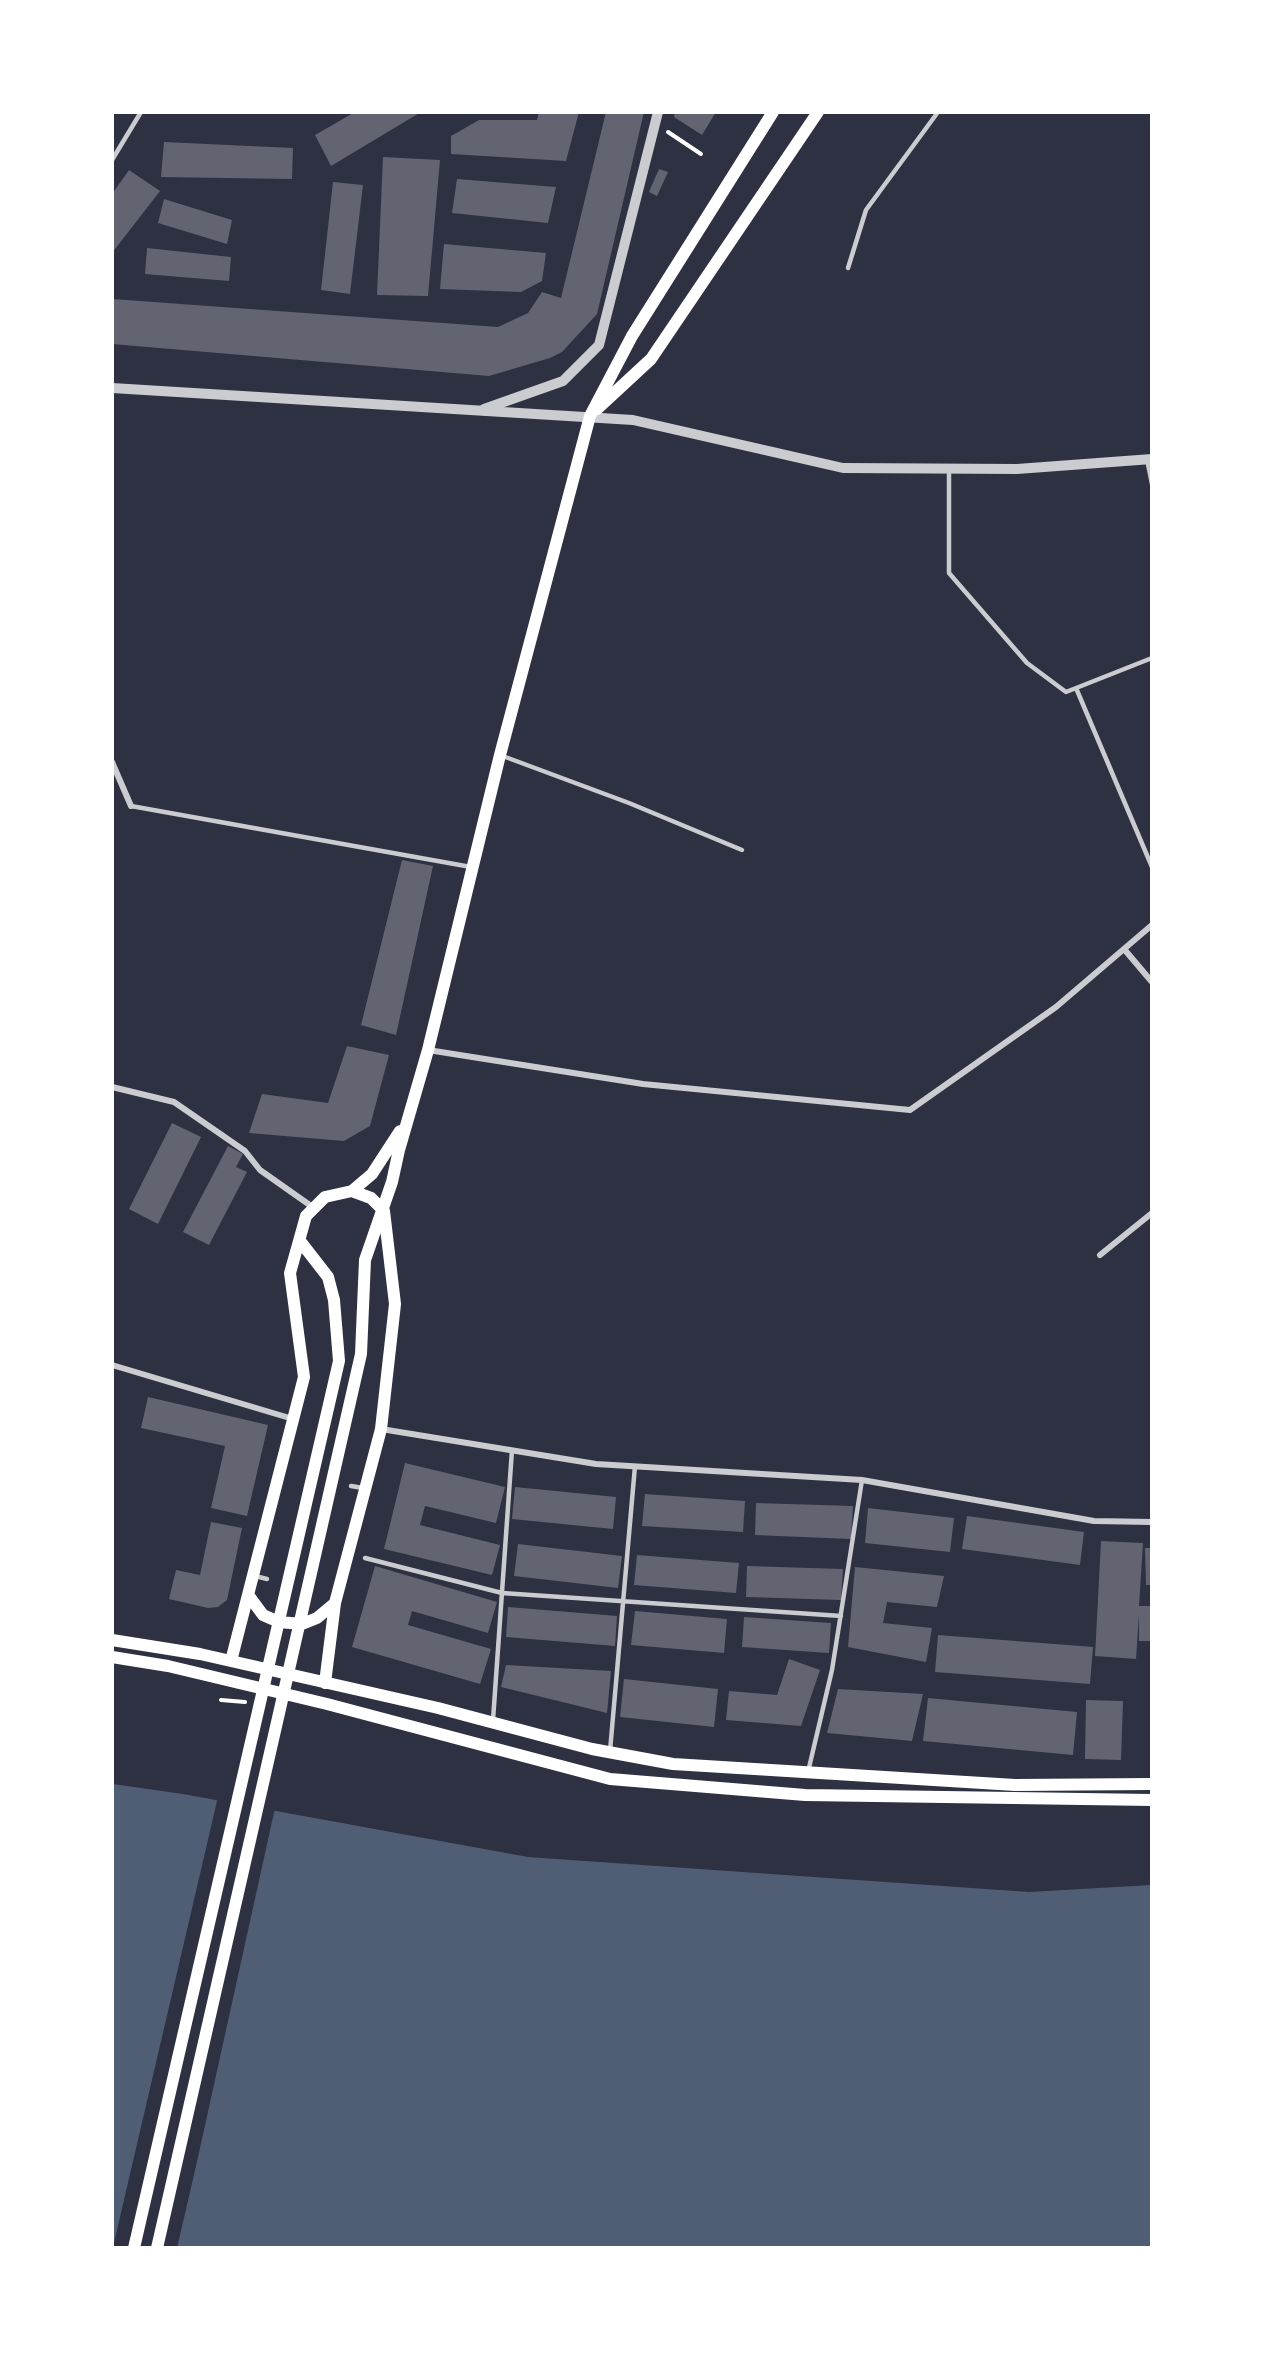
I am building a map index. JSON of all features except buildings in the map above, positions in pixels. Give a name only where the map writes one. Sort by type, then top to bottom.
[{"type":"main road","points":[[157,2247],[361,1354],[365,1260],[384,1210],[428,1050],[500,755],[590,416],[632,336],[773,112]]},
{"type":"main road","points":[[590,416],[651,359],[818,112]]},
{"type":"main road","points":[[231,1661],[249,1596],[260,1577],[284,1480],[293,1419],[304,1377],[290,1273],[306,1216],[325,1197],[352,1191],[372,1174],[407,1120]]},
{"type":"main road","points":[[325,1683],[336,1582],[366,1489],[381,1429],[395,1304],[384,1210],[371,1198],[352,1191]]},
{"type":"main road","points":[[134,2247],[339,1361],[334,1300],[328,1277],[300,1241]]},
{"type":"main road","points":[[249,1596],[263,1615],[279,1622],[302,1624],[317,1618],[335,1603]]},
{"type":"main road","points":[[112,1640],[231,1661],[610,1752],[673,1764],[1015,1785],[1152,1784]]},
{"type":"main road","points":[[112,1657],[168,1666],[327,1704],[610,1779],[805,1795],[1152,1800]]},
{"type":"street","points":[[478,411],[562,381],[599,345],[658,112]]},
{"type":"street","points":[[112,388],[633,420],[843,468],[1017,469],[1149,459]]},
{"type":"street","points":[[112,762],[131,806]]},
{"type":"street","points":[[428,1050],[644,1084],[910,1110],[1056,1007],[1152,925]]},
{"type":"street","points":[[1124,949],[1152,982]]},
{"type":"street","points":[[112,1087],[174,1102],[245,1151],[260,1170],[314,1208]]},
{"type":"street","points":[[1100,1255],[1152,1213]]},
{"type":"street","points":[[112,1365],[293,1419]]},
{"type":"street","points":[[381,1429],[596,1464],[862,1480],[1094,1521],[1152,1522]]},
{"type":"lane","points":[[112,160],[141,112]]},
{"type":"lane","points":[[848,268],[866,210],[938,112]]},
{"type":"lane","points":[[1149,459],[1152,484]]},
{"type":"lane","points":[[949,469],[949,573],[1027,663],[1066,692],[1152,658]]},
{"type":"lane","points":[[1076,688],[1152,867]]},
{"type":"lane","points":[[500,755],[629,803],[741,850]]},
{"type":"lane","points":[[131,806],[473,867]]},
{"type":"lane","points":[[492,1723],[512,1450]]},
{"type":"lane","points":[[610,1752],[635,1466]]},
{"type":"lane","points":[[807,1773],[832,1670],[862,1480]]},
{"type":"lane","points":[[351,1486],[366,1489]]},
{"type":"lane","points":[[365,1558],[502,1593],[841,1616]]},
{"type":"path","points":[[667,131],[701,154]]},
{"type":"path","points":[[221,1700],[248,1703]]},
{"type":"water","points":[[113,1784],[183,1794],[528,1857],[1029,1892],[1151,1885],[1151,2247],[113,2248]]},
{"type":"pier","points":[[218,1797],[275,1808],[177,2248],[113,2247]]}]
